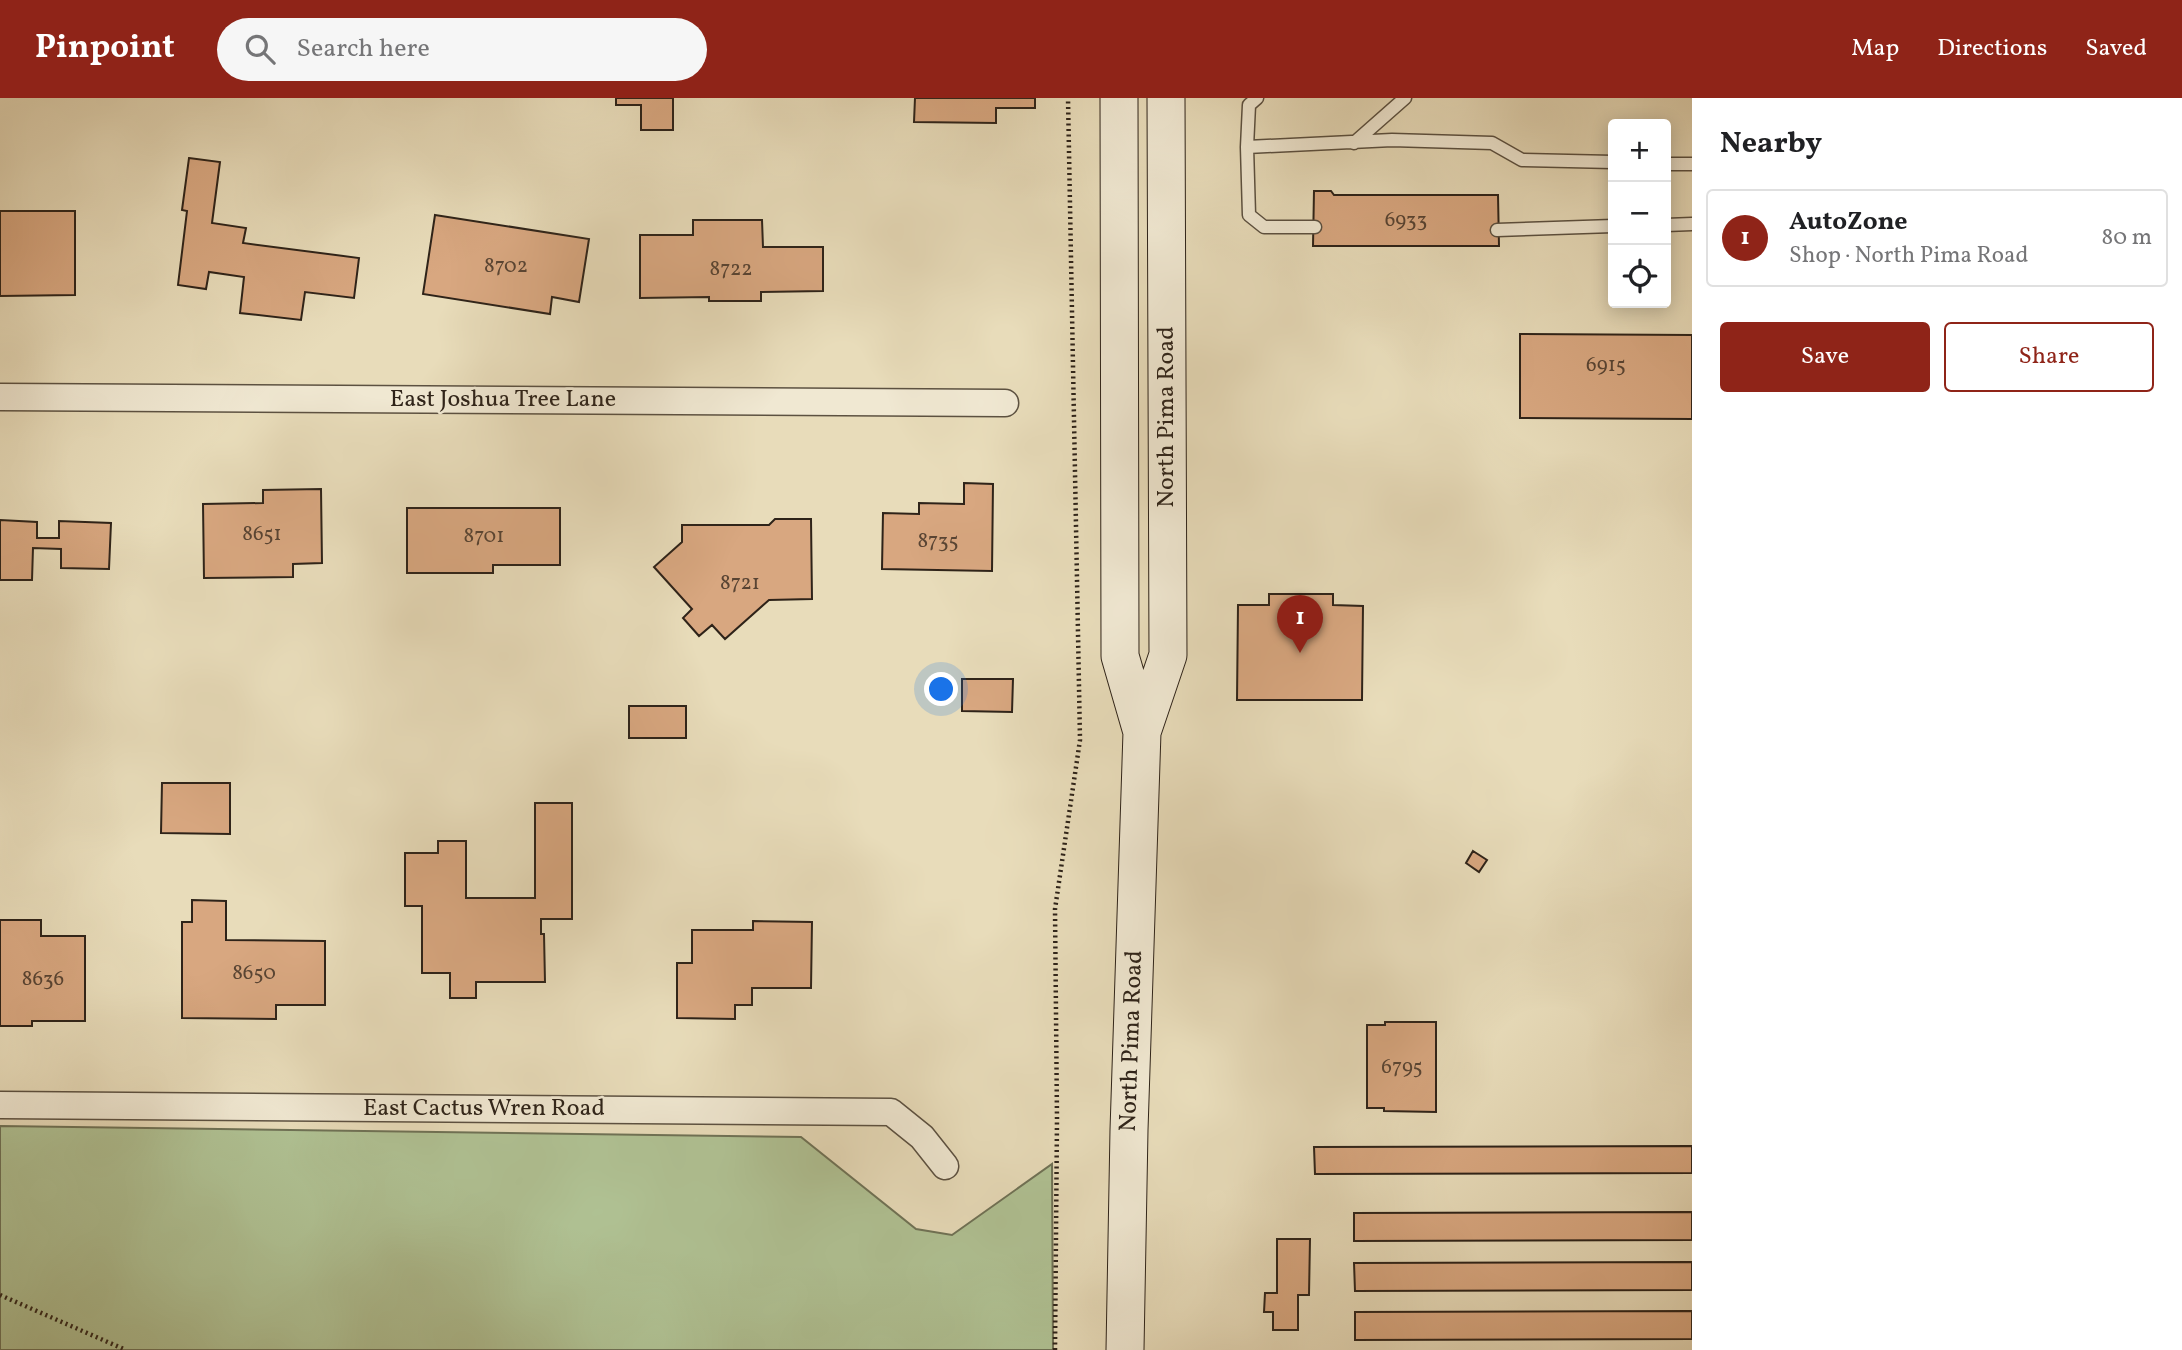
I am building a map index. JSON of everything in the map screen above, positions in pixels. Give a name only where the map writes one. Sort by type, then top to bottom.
[{"type":"main road","name":"North Pima Road","points":[[1119,98],[1120,656],[1142,732]]},
{"type":"main road","name":"North Pima Road","points":[[1125,1350],[1142,732],[1168,655],[1166,98]]},
{"type":"street","name":"East Joshua Tree Lane","points":[[0,397],[1005,403]]},
{"type":"street","name":"East Cactus Wren Road","points":[[0,1105],[891,1112],[922,1137],[944,1166]]},
{"type":"lane","points":[[1257,98],[1248,105],[1249,215],[1264,227],[1315,227]]},
{"type":"lane","points":[[1353,143],[1405,98]]},
{"type":"lane","points":[[1247,147],[1392,139],[1492,143],[1522,160],[1608,162]]},
{"type":"lane","points":[[1671,164],[1692,164]]},
{"type":"lane","points":[[1671,225],[1692,224]]},
{"type":"lane","points":[[1497,230],[1608,226]]},
{"type":"path","points":[[1055,1350],[1055,909],[1080,740],[1068,98]]},
{"type":"path","points":[[0,1295],[126,1350]]},
{"type":"green space","points":[[0,1126],[801,1137],[916,1229],[952,1235],[1052,1164],[1053,1350],[0,1350]]},
{"type":"building","points":[[616,98],[673,98],[673,130],[641,130],[641,105],[616,105]]},
{"type":"building","points":[[915,98],[1035,98],[1035,108],[996,108],[996,123],[914,122]]},
{"type":"building","points":[[189,158],[220,162],[212,223],[246,228],[243,243],[359,258],[354,298],[305,292],[301,320],[240,313],[244,277],[209,272],[206,289],[178,285],[187,211],[182,210]]},
{"type":"building","points":[[1314,191],[1331,191],[1334,195],[1498,195],[1499,246],[1313,246]]},
{"type":"building","points":[[0,211],[75,211],[75,295],[0,296]]},
{"type":"building","points":[[435,215],[589,239],[579,302],[552,297],[550,314],[423,294]]},
{"type":"building","points":[[693,220],[762,220],[763,247],[823,247],[823,291],[761,292],[761,301],[709,301],[709,297],[640,298],[640,235],[693,235]]},
{"type":"building","points":[[1520,334],[1692,335],[1692,419],[1520,418]]},
{"type":"building","points":[[964,483],[993,484],[992,571],[882,569],[883,513],[919,514],[919,503],[964,504]]},
{"type":"building","points":[[321,489],[322,563],[293,564],[293,577],[204,578],[203,504],[263,503],[263,490]]},
{"type":"building","points":[[407,508],[560,508],[560,565],[493,565],[493,573],[407,573]]},
{"type":"building","points":[[775,519],[811,519],[812,599],[769,600],[725,639],[712,625],[699,636],[683,618],[692,609],[654,567],[682,542],[682,525],[769,525]]},
{"type":"building","points":[[0,520],[37,522],[37,538],[59,538],[59,521],[111,523],[109,569],[61,568],[61,549],[33,548],[32,580],[0,580]]},
{"type":"building","points":[[1269,594],[1333,594],[1333,605],[1363,606],[1362,700],[1237,700],[1238,605],[1269,605]]},
{"type":"building","points":[[962,679],[1013,679],[1012,712],[962,711]]},
{"type":"building","points":[[629,706],[686,706],[686,738],[629,738]]},
{"type":"building","points":[[162,783],[230,783],[230,834],[161,833]]},
{"type":"building","points":[[535,803],[572,803],[572,919],[541,919],[545,982],[476,982],[476,998],[450,998],[450,973],[422,973],[422,906],[405,906],[405,853],[438,853],[438,841],[466,841],[466,898],[535,898]]},
{"type":"building","points":[[1473,851],[1487,860],[1479,872],[1466,863]]},
{"type":"building","points":[[192,900],[226,901],[226,940],[325,941],[325,1005],[276,1005],[276,1019],[182,1018],[182,922],[192,922]]},
{"type":"building","points":[[0,920],[41,920],[41,936],[85,936],[85,1021],[32,1021],[32,1026],[0,1026]]},
{"type":"building","points":[[753,921],[812,922],[811,988],[752,988],[752,1005],[735,1005],[735,1019],[677,1018],[677,963],[692,963],[692,930],[753,930]]},
{"type":"building","points":[[1385,1022],[1436,1022],[1436,1112],[1367,1108],[1367,1025],[1385,1025]]},
{"type":"building","points":[[1692,1146],[1692,1173],[1315,1174],[1314,1147]]},
{"type":"building","points":[[1692,1212],[1692,1240],[1354,1241],[1354,1213]]},
{"type":"building","points":[[1277,1239],[1310,1239],[1309,1295],[1298,1295],[1298,1330],[1273,1330],[1273,1312],[1264,1312],[1265,1293],[1277,1293]]},
{"type":"building","points":[[1692,1262],[1692,1290],[1355,1291],[1354,1263]]},
{"type":"building","points":[[1692,1311],[1692,1339],[1355,1340],[1355,1312]]},
{"type":"place","name":"AutoZone","points":[[1300,653]]}]
